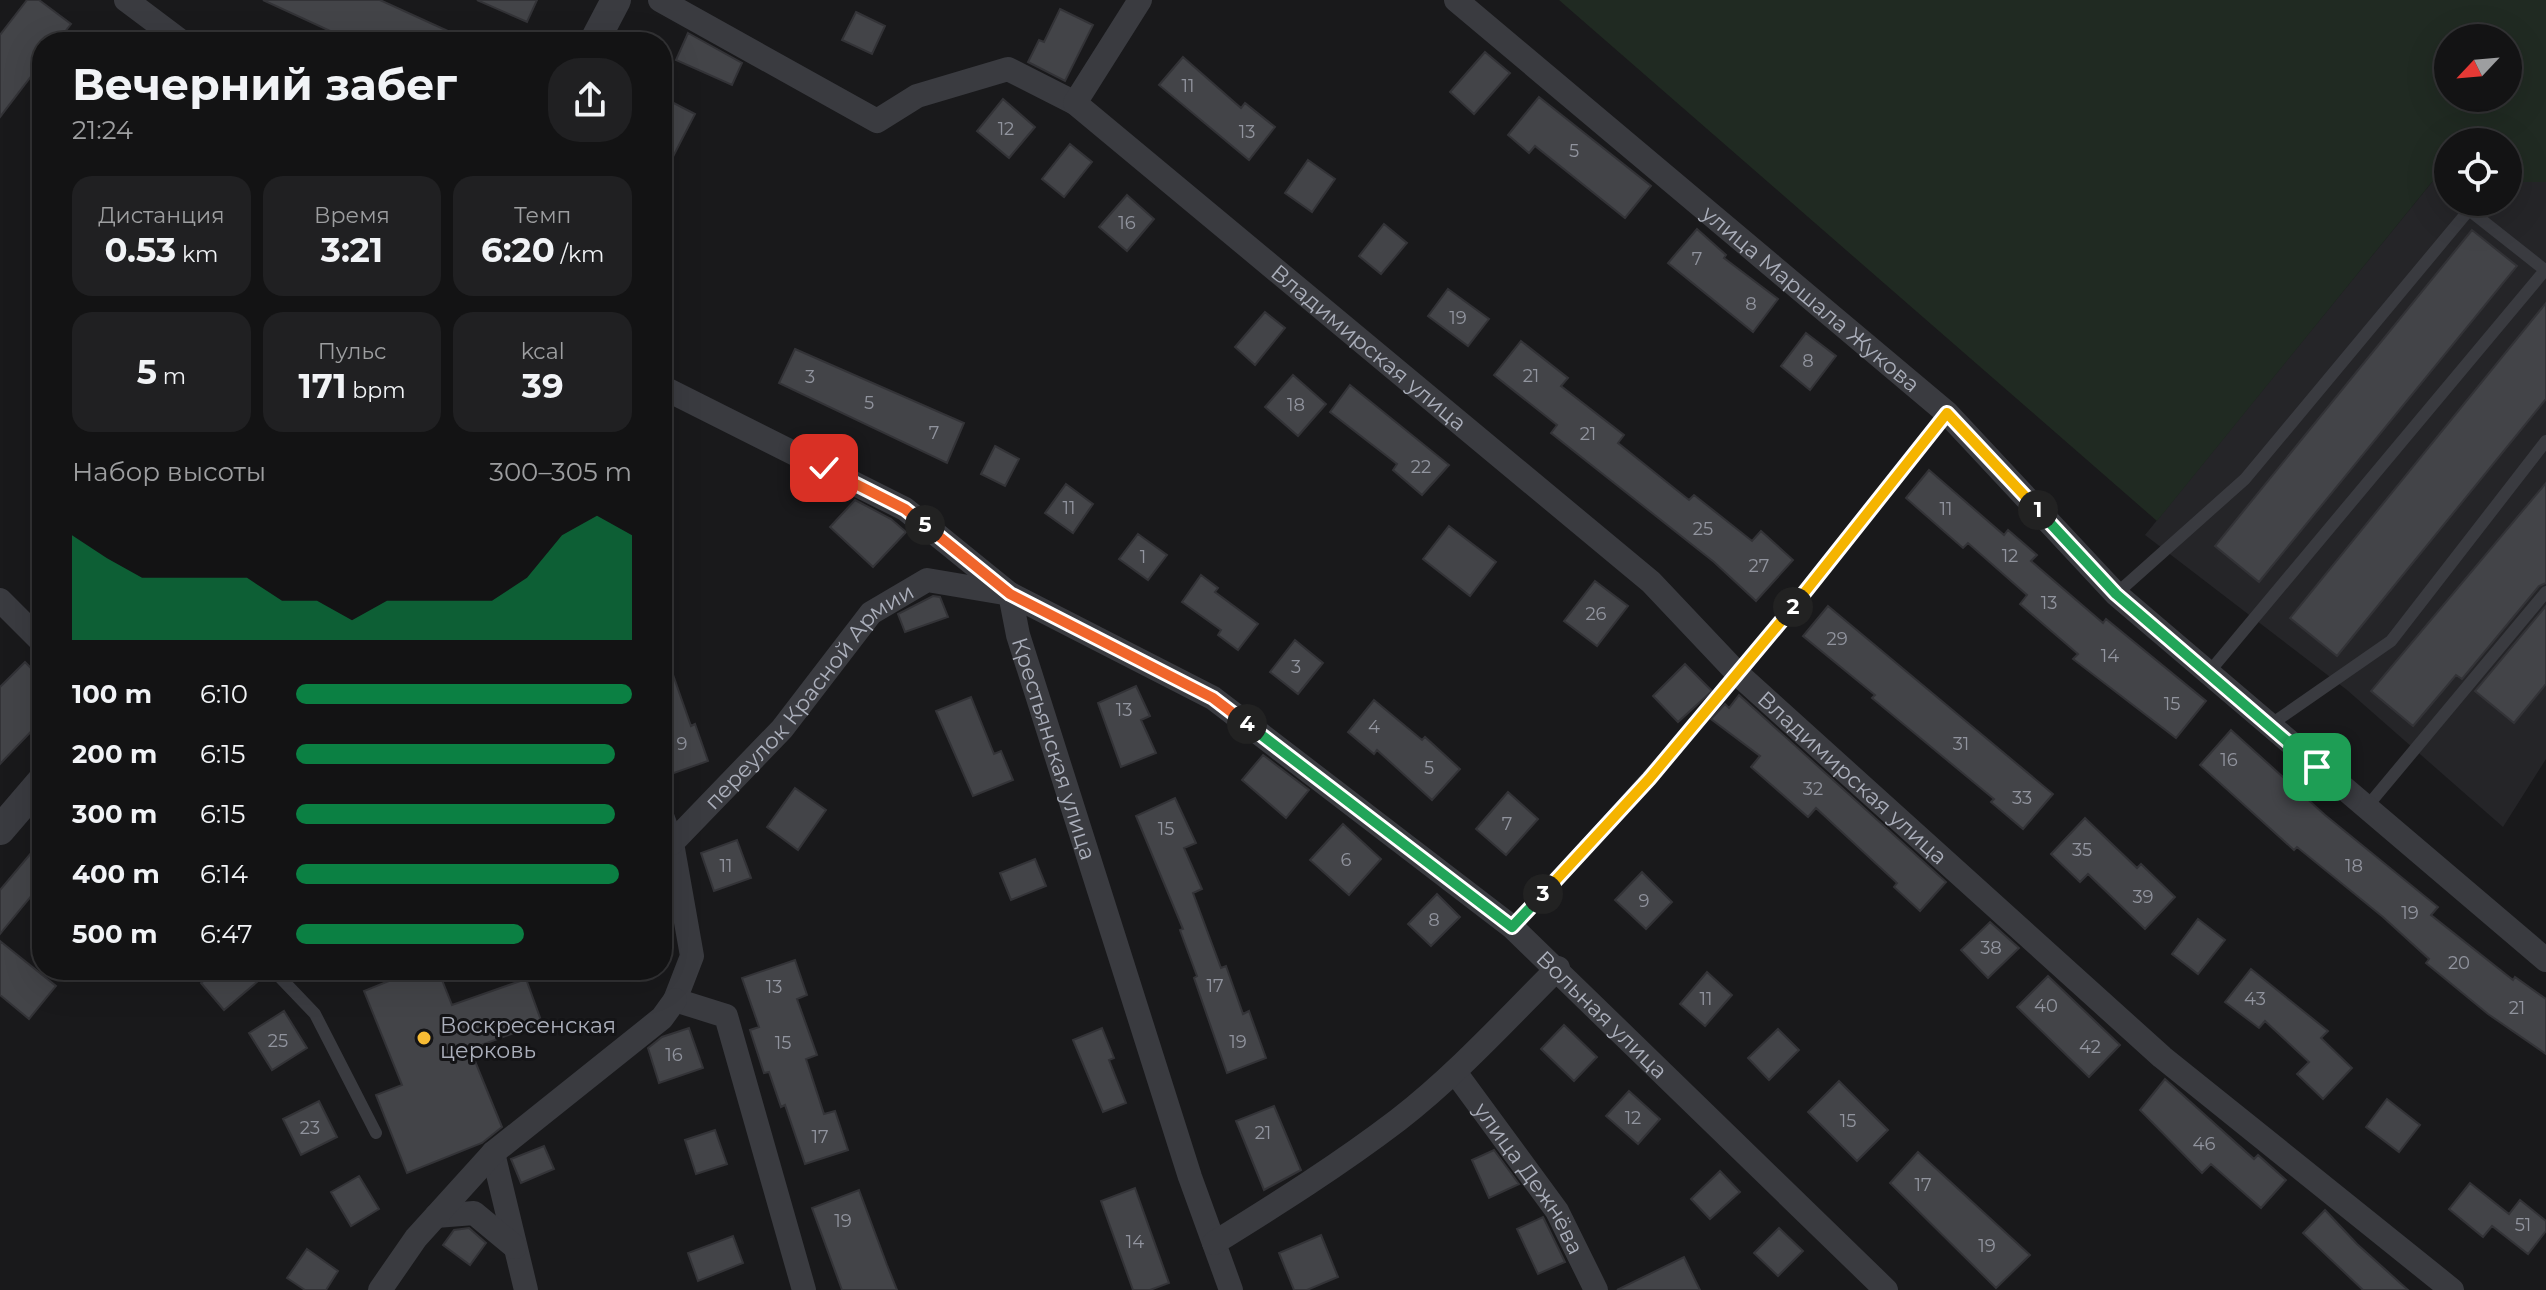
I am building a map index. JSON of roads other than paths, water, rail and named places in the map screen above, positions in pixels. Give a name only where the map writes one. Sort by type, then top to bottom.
[{"type":"street","points":[[126,0],[169,32]]},
{"type":"street","points":[[599,32],[616,0]]},
{"type":"street","name":"Владимирская улица","points":[[660,0],[877,121],[917,96],[1008,69],[1075,103],[1651,582],[1739,675],[2162,1057],[2452,1290]]},
{"type":"street","points":[[1075,103],[1140,0]]},
{"type":"street","name":"улица Маршала Жукова","points":[[1456,0],[1947,413],[2116,594],[2546,960]]},
{"type":"street","points":[[672,392],[905,509],[1010,594]]},
{"type":"street","name":"переулок Красной Армии","points":[[672,843],[782,729],[871,613],[927,580],[1010,594]]},
{"type":"street","name":"Вольная улица","points":[[1010,594],[1213,698],[1512,927],[1558,968],[1886,1290]]},
{"type":"street","name":"Крестьянская улица","points":[[1010,594],[1018,635],[1113,938],[1214,1243],[1225,1287]]},
{"type":"street","points":[[0,600],[32,632]]},
{"type":"street","points":[[0,830],[32,793]]},
{"type":"street","points":[[380,1290],[436,1216],[493,1153],[662,1018],[675,1000],[692,956],[672,843]]},
{"type":"street","points":[[1214,1243],[1332,1168],[1455,1072],[1558,968]]},
{"type":"street","points":[[675,1000],[726,1016],[804,1290]]},
{"type":"street","name":"улица Дежнёва","points":[[1455,1072],[1557,1211],[1596,1290]]},
{"type":"street","points":[[493,1153],[526,1290]]},
{"type":"street","points":[[436,1216],[474,1213],[515,1247]]},
{"type":"lane","points":[[2116,594],[2245,479],[2469,210],[2546,270],[2210,671]]},
{"type":"lane","points":[[1512,927],[1739,675],[1947,413]]},
{"type":"lane","points":[[2270,725],[2391,641],[2546,441]]},
{"type":"lane","points":[[2365,809],[2546,592]]},
{"type":"lane","points":[[283,980],[315,1014],[376,1133]]},
{"type":"place","name":"Воскресенская церковь","points":[[424,1038]]}]
